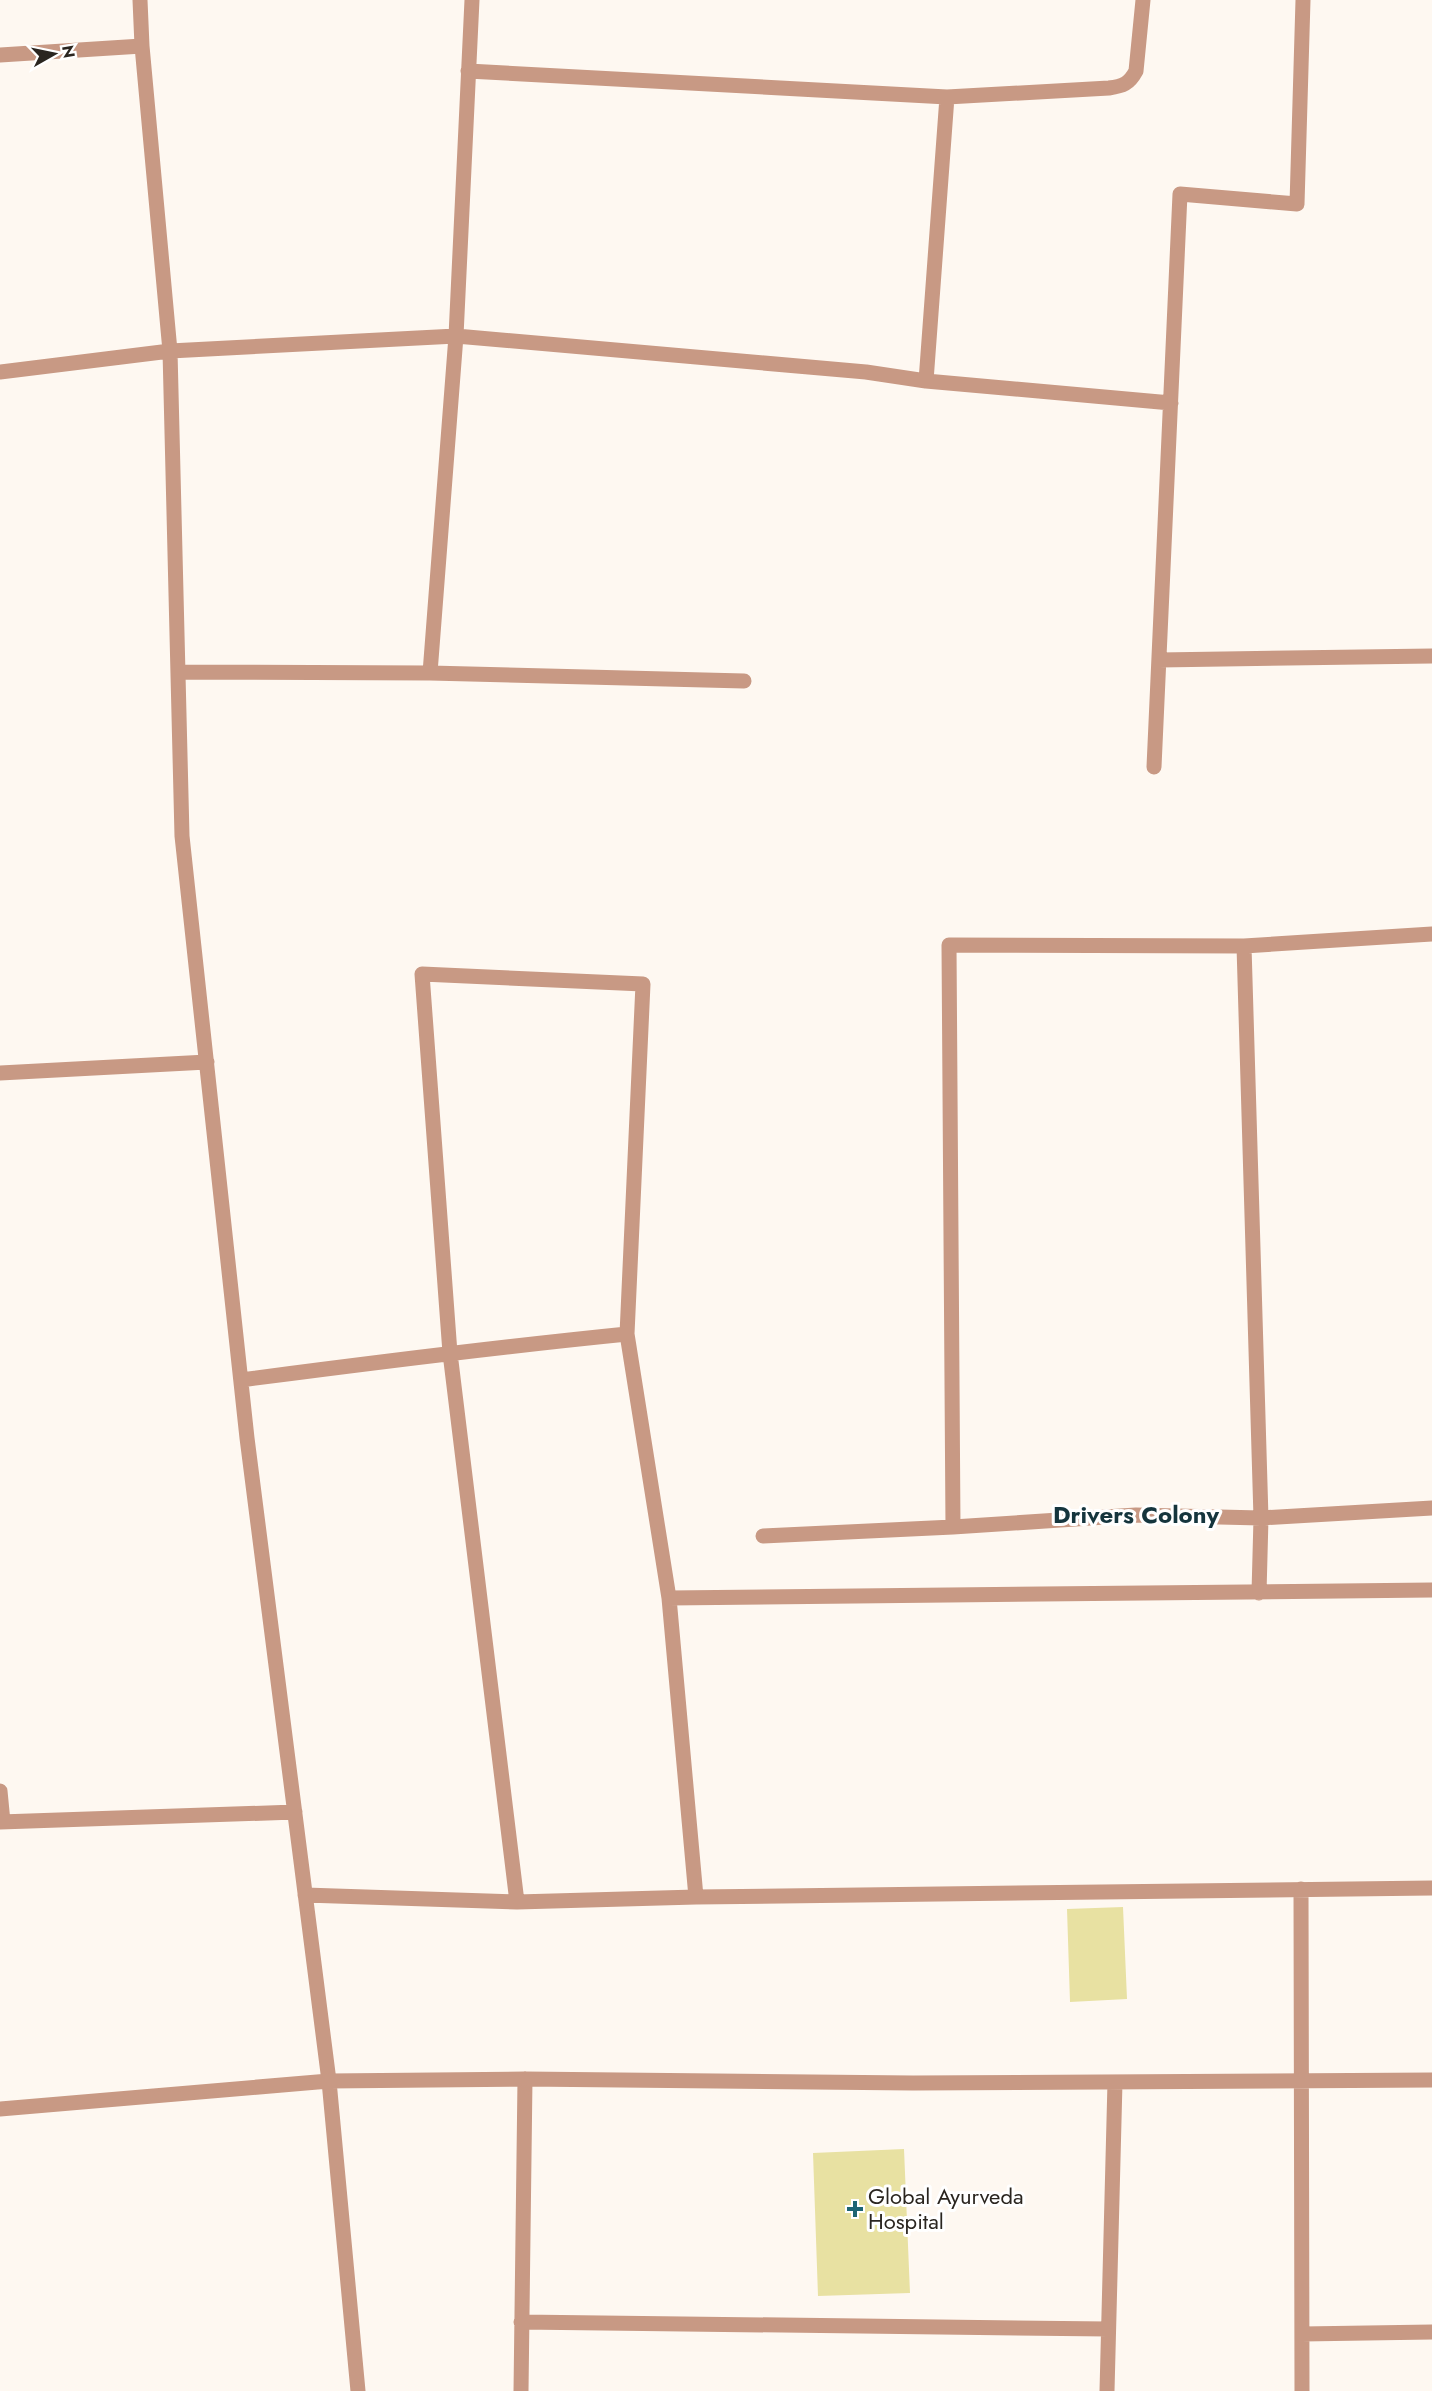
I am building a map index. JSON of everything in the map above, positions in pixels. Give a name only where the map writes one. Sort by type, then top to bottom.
[{"type":"street","points":[[140,0],[141,46],[170,351],[182,836],[242,1380],[329,2081],[358,2391]]},
{"type":"street","points":[[430,673],[456,336],[472,0]]},
{"type":"street","points":[[468,71],[947,97],[1123,86],[1131,80],[1136,71],[1143,0]]},
{"type":"street","points":[[1155,767],[1180,194],[1297,204],[1303,0]]},
{"type":"street","points":[[0,55],[141,46]]},
{"type":"street","points":[[926,381],[947,97]]},
{"type":"street","points":[[0,372],[170,351],[456,336],[866,372],[926,381],[1171,403]]},
{"type":"street","points":[[1159,660],[1432,656]]},
{"type":"street","points":[[178,672],[430,673],[744,681]]},
{"type":"street","points":[[953,1527],[949,945],[1244,946],[1432,934]]},
{"type":"street","points":[[1244,946],[1261,1518],[1259,1593]]},
{"type":"street","points":[[517,1902],[450,1353],[422,974],[643,984],[627,1334],[669,1598],[696,1897]]},
{"type":"street","points":[[0,1073],[207,1062]]},
{"type":"street","points":[[242,1380],[450,1353],[627,1334]]},
{"type":"street","points":[[763,1536],[1136,1515],[1261,1518],[1432,1508]]},
{"type":"street","points":[[669,1598],[1432,1590]]},
{"type":"street","points":[[0,1791],[2,1822],[295,1812]]},
{"type":"street","points":[[305,1895],[517,1902],[696,1897],[1432,1888]]},
{"type":"street","points":[[1301,1889],[1302,2391]]},
{"type":"street","points":[[0,2109],[329,2081],[525,2079],[902,2083],[1432,2080]]},
{"type":"street","points":[[521,2391],[525,2079]]},
{"type":"street","points":[[1107,2391],[1115,2082]]},
{"type":"street","points":[[521,2322],[1108,2329]]},
{"type":"street","points":[[1302,2334],[1432,2332]]},
{"type":"building","points":[[1123,1907],[1127,1999],[1070,2002],[1067,1909]]},
{"type":"building","points":[[904,2149],[910,2293],[818,2296],[813,2153]]},
{"type":"place","name":"Global Ayurveda Hospital","points":[[855,2209]]},
{"type":"district","name":"Drivers Colony","points":[[1136,1515]]}]
